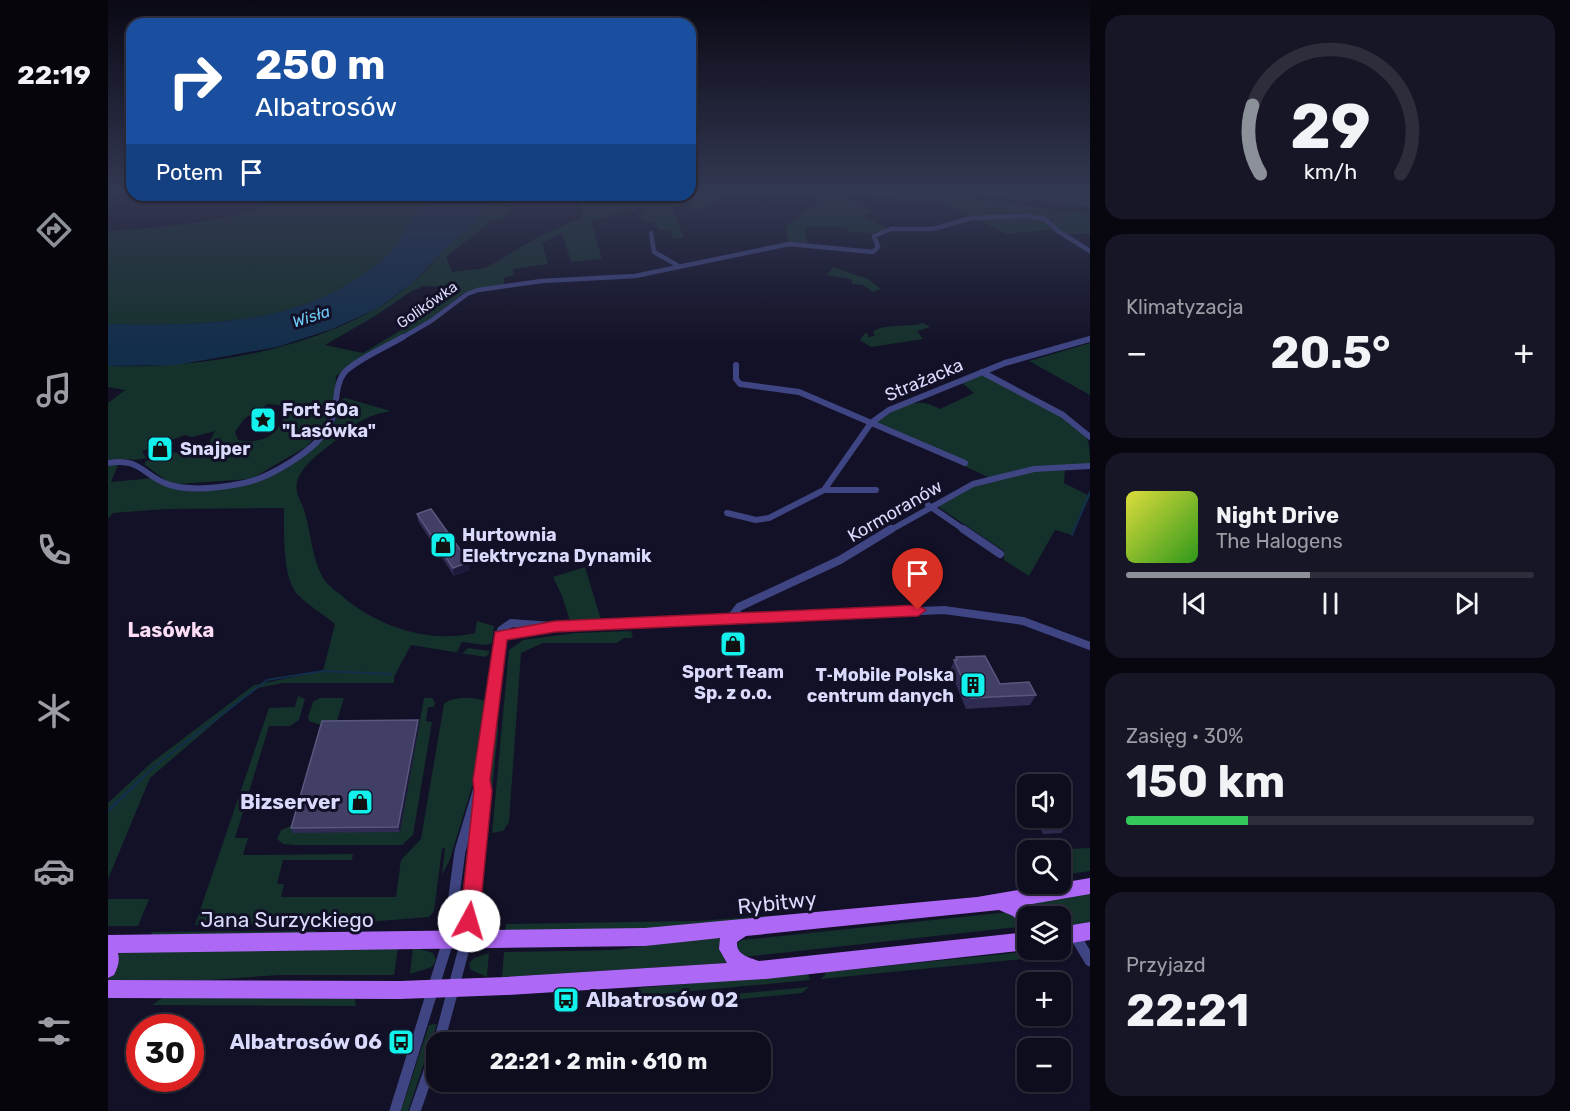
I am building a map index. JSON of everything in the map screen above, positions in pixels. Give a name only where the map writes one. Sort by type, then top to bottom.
[{"type":"main road","name":"Rybitwy","points":[[457,941],[645,938],[995,902],[1090,886]]},
{"type":"main road","points":[[995,902],[1017,908]]},
{"type":"main road","points":[[743,929],[729,937],[729,953],[740,964],[766,970]]},
{"type":"main road","name":"Jana Surzyckiego","points":[[108,946],[457,941]]},
{"type":"main road","points":[[108,989],[455,988],[766,970],[1017,941]]},
{"type":"main road","points":[[108,946],[111,959],[108,969]]},
{"type":"street","points":[[653,244],[654,252],[677,265]]},
{"type":"street","name":"Golikówka","points":[[108,463],[123,460],[138,463],[163,481],[178,487],[246,483],[312,446],[329,427],[337,408],[340,380],[346,371],[431,321],[467,294],[542,281],[635,276],[677,265],[789,244],[873,252],[878,247],[877,244]]},
{"type":"street","name":"Strażacka","points":[[824,490],[871,423],[889,410],[982,372],[1090,339]]},
{"type":"street","points":[[736,365],[736,378],[740,384],[799,392],[965,463]]},
{"type":"street","name":"Strażacka","points":[[982,372],[1063,415],[1090,436]]},
{"type":"street","name":"Kormoranów","points":[[730,620],[739,607],[840,560],[926,505],[973,484],[1034,470],[1090,466]]},
{"type":"street","points":[[727,513],[763,520],[824,490],[876,490]]},
{"type":"street","points":[[926,505],[1000,554]]},
{"type":"street","points":[[442,1032],[455,988],[460,851],[482,780],[500,633],[555,627],[900,611],[966,612],[1023,621],[1090,646]]},
{"type":"street","points":[[395,1111],[434,989],[457,941],[483,791],[482,780]]},
{"type":"street","points":[[1075,934],[1090,961]]},
{"type":"street","points":[[416,1111],[426,1081]]},
{"type":"green space","points":[[108,244],[396,244],[386,256],[357,279],[325,296],[291,309],[218,322],[108,324]]},
{"type":"green space","points":[[450,244],[462,244],[446,257],[452,272],[486,268],[527,244],[542,244],[548,264],[513,269],[514,275],[504,278],[504,285],[465,292],[432,318],[336,376],[335,396],[326,424],[306,447],[251,479],[177,484],[167,481],[145,465],[145,462],[170,452],[202,457],[215,431],[192,437],[185,435],[142,451],[146,458],[108,460],[108,403],[125,390],[108,387],[108,366],[146,366],[226,358],[307,339],[345,324],[380,306],[411,284]],"holes":[[[419,286],[460,287],[418,320],[363,353],[325,345],[375,316],[413,290],[421,288]],[[268,404],[279,405],[286,411],[280,426],[275,432],[262,439],[238,440],[235,432],[244,419]]]},
{"type":"green space","points":[[565,244],[598,244],[602,259],[571,262]]},
{"type":"green space","points":[[833,267],[868,279],[881,289],[873,292],[863,285],[852,284],[851,279],[827,275]]},
{"type":"green space","points":[[923,323],[930,327],[917,331],[923,339],[871,347],[860,340],[865,333],[868,337],[875,336],[873,332],[877,329]]},
{"type":"green space","points":[[1090,343],[1090,395],[1029,361]]},
{"type":"green space","points":[[980,375],[989,377],[1038,402],[1075,424],[1087,439],[1090,463],[990,478],[873,424],[898,409],[914,403],[931,405],[940,409],[974,393],[962,383]]},
{"type":"green space","points":[[342,399],[391,411],[374,415],[355,425],[314,458],[298,479],[297,493],[305,513],[316,562],[323,578],[331,587],[369,615],[403,630],[439,636],[457,636],[475,633],[477,621],[494,626],[492,643],[486,645],[462,642],[457,652],[463,653],[468,648],[489,651],[489,654],[485,657],[411,645],[394,677],[394,683],[283,683],[258,688],[150,778],[108,879],[108,803],[151,763],[254,685],[323,671],[335,624],[302,599],[293,588],[285,554],[284,508],[166,509],[113,513],[108,519],[108,465],[119,462],[111,482],[153,478],[174,489],[253,482],[314,447],[334,424]]},
{"type":"green space","points":[[1065,470],[1064,483],[1090,496],[1072,535],[1055,530],[1029,576],[1004,560],[1004,551],[937,506],[976,484],[1028,472]]},
{"type":"green space","points":[[585,567],[601,620],[570,621],[553,577]]},
{"type":"green space","points":[[631,631],[633,638],[624,638],[617,643],[543,643],[521,653],[509,822],[503,831],[492,833],[509,650],[523,640],[576,633]]},
{"type":"green space","points":[[298,696],[305,699],[299,720],[290,726],[269,726],[235,838],[248,838],[243,855],[353,854],[352,860],[283,860],[277,884],[284,884],[281,897],[396,897],[401,860],[421,839],[444,704],[453,699],[465,698],[478,699],[487,703],[479,764],[450,859],[442,875],[445,848],[442,849],[434,911],[429,917],[343,924],[195,925],[269,708],[295,707]]},
{"type":"green space","points":[[320,698],[344,698],[336,724],[321,725],[309,721],[308,717],[313,702]]},
{"type":"green space","points":[[424,698],[432,698],[435,702],[434,707],[428,707],[426,721],[432,722],[413,835],[402,845],[293,845],[283,844],[277,839],[281,830],[296,824],[294,833],[400,831]]},
{"type":"green space","points":[[497,717],[498,731],[488,831],[482,823],[491,742]]},
{"type":"green space","points":[[1090,848],[1090,871],[1071,874],[1071,854],[1073,854],[1071,849]]},
{"type":"green space","points":[[1090,892],[1090,922],[1071,925],[1071,906],[1024,906],[1022,904]]},
{"type":"green space","points":[[108,899],[149,899],[138,926],[108,926]]},
{"type":"green space","points":[[840,911],[682,929],[505,930],[506,924],[696,921]]},
{"type":"green space","points":[[1009,912],[1017,919],[1017,927],[743,957],[734,945],[742,940]]},
{"type":"green space","points":[[316,931],[316,933],[152,935],[151,932]]},
{"type":"green space","points":[[722,936],[728,963],[502,977],[504,952],[614,950]]},
{"type":"green space","points":[[413,947],[433,953],[436,960],[432,967],[410,974]]},
{"type":"green space","points":[[398,948],[394,975],[279,975],[210,980],[108,980],[118,965],[119,951]]},
{"type":"green space","points":[[489,953],[487,977],[471,970],[469,964],[474,958]]},
{"type":"green space","points":[[1017,953],[1017,960],[821,979],[827,972]]},
{"type":"green space","points":[[808,974],[810,980],[639,996],[638,988]]},
{"type":"green space","points":[[809,987],[802,993],[653,1008],[643,1003]]},
{"type":"green space","points":[[162,998],[355,999],[356,1006],[152,1005]]},
{"type":"green space","points":[[437,1024],[434,1032],[427,1032],[429,1025]]},
{"type":"green space","points":[[426,1034],[426,1057],[408,1111],[401,1111]]},
{"type":"water","name":"Wisła","points":[[396,244],[450,244],[411,284],[378,308],[332,329],[277,347],[175,365],[108,366],[108,324],[218,322],[291,309],[325,296],[357,279]]},
{"type":"building","name":"Hurtownia Elektryczna Dynamik","points":[[431,509],[469,562],[453,568],[417,514]]},
{"type":"building","points":[[985,656],[1000,684],[1029,682],[1036,695],[971,698],[954,660],[957,660],[956,657]]},
{"type":"building","points":[[418,720],[398,827],[291,828],[322,721]]},
{"type":"waterway","points":[[1072,535],[1090,492]]},
{"type":"waterway","points":[[138,782],[156,765],[267,680],[323,671],[391,674]]},
{"type":"waterway","points":[[108,811],[140,780]]},
{"type":"place","name":"Fort 50a \"Lasówka\"","points":[[263,420]]},
{"type":"place","name":"Snajper","points":[[160,449]]},
{"type":"place","name":"Hurtownia Elektryczna Dynamik","points":[[443,545]]},
{"type":"place","name":"Sport Team Sp. z o.o.","points":[[733,644]]},
{"type":"place","name":"T‑Mobile Polska centrum danych","points":[[973,685]]},
{"type":"place","name":"Bizserver","points":[[360,802]]},
{"type":"place","name":"Albatrosów 02","points":[[566,1000]]},
{"type":"place","name":"Albatrosów 06","points":[[401,1042]]},
{"type":"district","name":"Lasówka","points":[[171,630]]},
{"type":"route","points":[[469,921],[483,791],[482,780],[500,636],[555,627],[918,610]]}]
